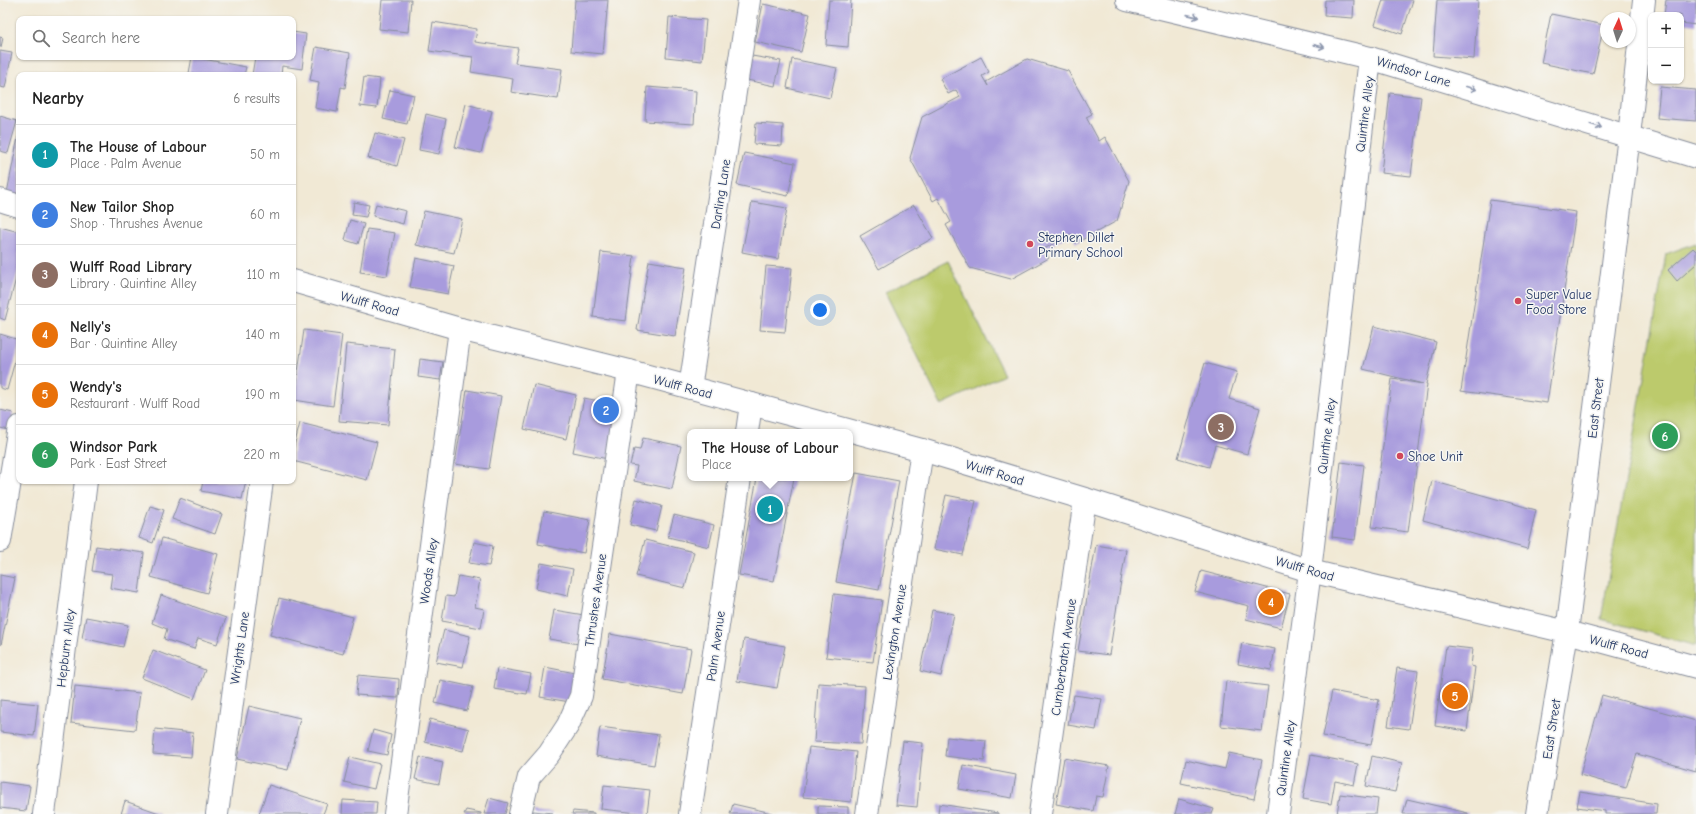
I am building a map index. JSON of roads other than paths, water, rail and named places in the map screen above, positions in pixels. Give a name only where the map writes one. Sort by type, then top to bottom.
[{"type":"street","name":"Darling Lane","points":[[690,388],[748,0]]},
{"type":"street","name":"Windsor Lane","points":[[1127,0],[1370,58],[1696,157]]},
{"type":"street","name":"East Street","points":[[1537,814],[1567,632],[1629,136],[1644,0]]},
{"type":"street","name":"Quintine Alley","points":[[1278,814],[1310,571],[1370,58]]},
{"type":"street","points":[[0,200],[16,205]]},
{"type":"street","name":"Wulff Road","points":[[296,282],[460,329],[629,371],[844,429]]},
{"type":"street","name":"Woods Alley","points":[[395,814],[460,329]]},
{"type":"street","name":"Thrushes Avenue","points":[[520,814],[529,777],[549,754],[568,725],[581,696],[629,371]]},
{"type":"street","points":[[747,429],[751,404]]},
{"type":"street","name":"Wulff Road","points":[[853,431],[922,450],[1085,499],[1310,571],[1567,632],[1696,667]]},
{"type":"street","points":[[0,541],[16,445]]},
{"type":"street","name":"Lexington Avenue","points":[[867,814],[922,450]]},
{"type":"street","name":"Palm Avenue","points":[[690,814],[740,481]]},
{"type":"street","name":"Hepburn Alley","points":[[44,814],[86,484]]},
{"type":"street","name":"Wrights Lane","points":[[217,814],[262,484]]},
{"type":"street","name":"Cumberbatch Avenue","points":[[1040,814],[1085,499]]},
{"type":"place","name":"Stephen Dillet Primary School","points":[[1030,244]]},
{"type":"place","name":"Super Value Food Store","points":[[1518,301]]},
{"type":"place","name":"New Tailor Shop","points":[[606,410]]},
{"type":"place","name":"Wulff Road Library","points":[[1221,427]]},
{"type":"place","name":"Windsor Park","points":[[1665,436]]},
{"type":"place","name":"Shoe Unit","points":[[1400,456]]},
{"type":"place","name":"The House of Labour","points":[[770,509]]},
{"type":"place","name":"Nelly's","points":[[1271,602]]},
{"type":"place","name":"Wendy's","points":[[1455,696]]}]
